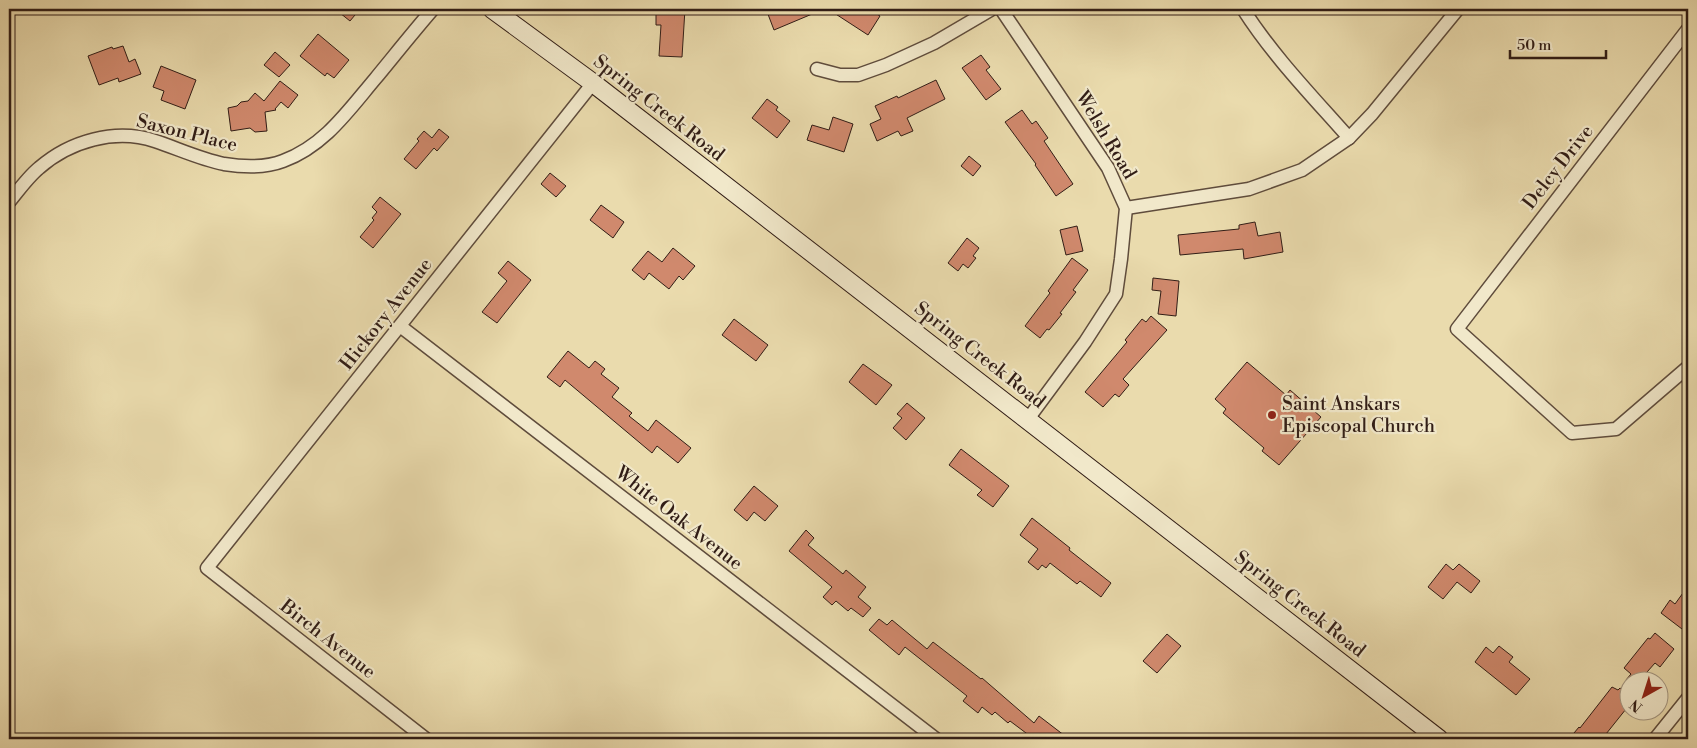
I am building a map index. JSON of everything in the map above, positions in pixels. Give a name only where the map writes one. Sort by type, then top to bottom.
[{"type":"main road","name":"Spring Creek Road","points":[[492,9],[593,83],[1439,739]]},
{"type":"street","name":"Saxon Place","points":[[9,202],[38,168],[49,160],[78,143],[104,137],[130,136],[154,141],[204,160],[247,167],[263,166],[289,159],[302,153],[333,130],[433,9]]},
{"type":"street","points":[[817,68],[840,75],[858,75],[886,65],[934,43],[992,9]]},
{"type":"street","name":"Welsh Road","points":[[1001,9],[1108,168],[1126,208],[1116,294],[1085,342],[1028,419]]},
{"type":"street","points":[[1242,9],[1256,30],[1286,67],[1349,138]]},
{"type":"street","points":[[1126,208],[1249,189],[1302,170],[1349,138],[1372,114],[1458,9]]},
{"type":"street","name":"Delcy Drive","points":[[1688,29],[1457,329],[1572,433],[1616,429],[1688,367]]},
{"type":"street","name":"Hickory Avenue","points":[[207,568],[593,83]]},
{"type":"street","name":"White Oak Avenue","points":[[400,326],[936,739]]},
{"type":"street","name":"Birch Avenue","points":[[207,568],[426,739]]},
{"type":"street","points":[[1655,739],[1688,698]]},
{"type":"building","points":[[335,9],[360,9],[350,21]]},
{"type":"building","points":[[656,9],[685,9],[682,57],[659,56],[661,25],[656,25]]},
{"type":"building","points":[[766,9],[824,9],[774,30]]},
{"type":"building","points":[[828,9],[869,9],[880,16],[868,35]]},
{"type":"building","points":[[318,34],[349,60],[334,78],[327,73],[325,76],[300,56]]},
{"type":"building","points":[[123,46],[129,62],[135,59],[141,74],[119,82],[118,78],[99,85],[88,56],[112,47],[113,49]]},
{"type":"building","points":[[275,52],[290,65],[279,77],[264,65]]},
{"type":"building","points":[[981,55],[990,67],[986,70],[1001,89],[986,100],[962,68]]},
{"type":"building","points":[[161,66],[196,80],[185,109],[161,100],[164,91],[153,87]]},
{"type":"building","points":[[936,80],[945,99],[907,118],[913,131],[901,136],[898,131],[877,141],[870,124],[881,119],[875,106],[897,96],[898,98]]},
{"type":"building","points":[[280,81],[298,95],[288,108],[281,102],[276,110],[265,112],[267,131],[255,132],[250,128],[231,131],[228,108],[248,101],[255,93],[264,101]]},
{"type":"building","points":[[767,99],[778,107],[776,110],[790,121],[777,138],[752,118]]},
{"type":"building","points":[[1022,110],[1032,124],[1036,121],[1048,138],[1044,141],[1073,184],[1056,196],[1036,164],[1005,122]]},
{"type":"building","points":[[833,117],[853,124],[844,152],[807,140],[812,125],[829,130]]},
{"type":"building","points":[[439,129],[449,137],[437,151],[434,148],[416,169],[404,159],[419,141],[417,139],[424,131],[432,138]]},
{"type":"building","points":[[969,156],[981,166],[973,176],[961,166]]},
{"type":"building","points":[[550,173],[566,186],[556,197],[541,184]]},
{"type":"building","points":[[380,197],[401,214],[373,248],[360,237],[374,220],[372,218],[377,212],[372,207]]},
{"type":"building","points":[[601,205],[624,222],[613,238],[590,220]]},
{"type":"building","points":[[1255,222],[1258,236],[1280,232],[1283,252],[1244,259],[1243,249],[1180,255],[1178,235],[1239,229],[1239,225]]},
{"type":"building","points":[[1077,226],[1083,251],[1066,255],[1060,230]]},
{"type":"building","points":[[967,238],[979,248],[973,256],[976,258],[968,268],[963,264],[958,271],[948,263]]},
{"type":"building","points":[[673,248],[695,266],[683,280],[679,276],[669,289],[649,273],[644,280],[632,270],[648,251],[662,262]]},
{"type":"building","points":[[1072,258],[1088,270],[1073,290],[1076,292],[1060,313],[1062,314],[1040,338],[1025,326],[1050,293],[1048,291]]},
{"type":"building","points":[[508,261],[531,280],[497,323],[482,312],[507,281],[498,273]]},
{"type":"building","points":[[1153,278],[1179,281],[1176,316],[1158,314],[1161,291],[1152,290]]},
{"type":"building","points":[[1151,316],[1167,330],[1123,379],[1129,385],[1119,397],[1115,394],[1103,407],[1085,392],[1127,342],[1125,340],[1142,319],[1146,322]]},
{"type":"building","points":[[734,319],[768,345],[756,361],[722,335]]},
{"type":"building","points":[[568,351],[589,368],[595,361],[605,369],[601,374],[619,388],[612,397],[632,413],[629,416],[648,431],[656,420],[691,448],[678,463],[657,446],[652,453],[565,380],[560,387],[547,377]]},
{"type":"building","name":"Saint Anskars Episcopal Church","points":[[1247,362],[1286,395],[1290,390],[1321,417],[1279,465],[1262,451],[1264,448],[1223,413],[1226,409],[1215,399]]},
{"type":"building","points":[[863,364],[892,385],[876,405],[849,382]]},
{"type":"building","points":[[907,403],[925,418],[906,440],[893,428],[902,418],[897,414]]},
{"type":"building","points":[[961,449],[1009,486],[993,507],[977,495],[982,490],[949,465]]},
{"type":"building","points":[[754,486],[778,506],[765,521],[754,512],[747,521],[734,510]]},
{"type":"building","points":[[1032,518],[1111,583],[1101,597],[1080,581],[1077,584],[1050,563],[1046,568],[1042,565],[1038,570],[1028,562],[1038,549],[1020,535]]},
{"type":"building","points":[[806,530],[814,538],[808,545],[843,574],[846,570],[866,587],[858,597],[871,608],[863,617],[851,608],[848,611],[836,601],[832,605],[823,597],[832,587],[789,551]]},
{"type":"building","points":[[1446,564],[1453,570],[1459,564],[1480,581],[1471,593],[1457,582],[1443,599],[1428,587]]},
{"type":"building","points":[[1688,586],[1688,621],[1682,629],[1661,613],[1670,600],[1675,604]]},
{"type":"building","points":[[879,619],[887,625],[892,620],[927,649],[933,642],[982,678],[1034,723],[1039,716],[1069,739],[1034,739],[1010,721],[1008,723],[995,712],[992,715],[982,707],[978,713],[963,701],[967,696],[905,647],[899,655],[869,630]]},
{"type":"building","points":[[1655,633],[1674,649],[1660,667],[1655,663],[1649,670],[1626,670],[1624,668],[1648,638],[1650,639]]},
{"type":"building","points":[[1167,634],[1181,646],[1157,673],[1143,661]]},
{"type":"building","points":[[1499,646],[1513,657],[1509,662],[1530,679],[1516,695],[1475,662],[1486,647],[1493,653]]},
{"type":"building","points":[[1612,687],[1618,690],[1620,688],[1620,716],[1602,739],[1569,739]]},
{"type":"place","name":"Saint Anskars Episcopal Church","points":[[1272,415]]}]
